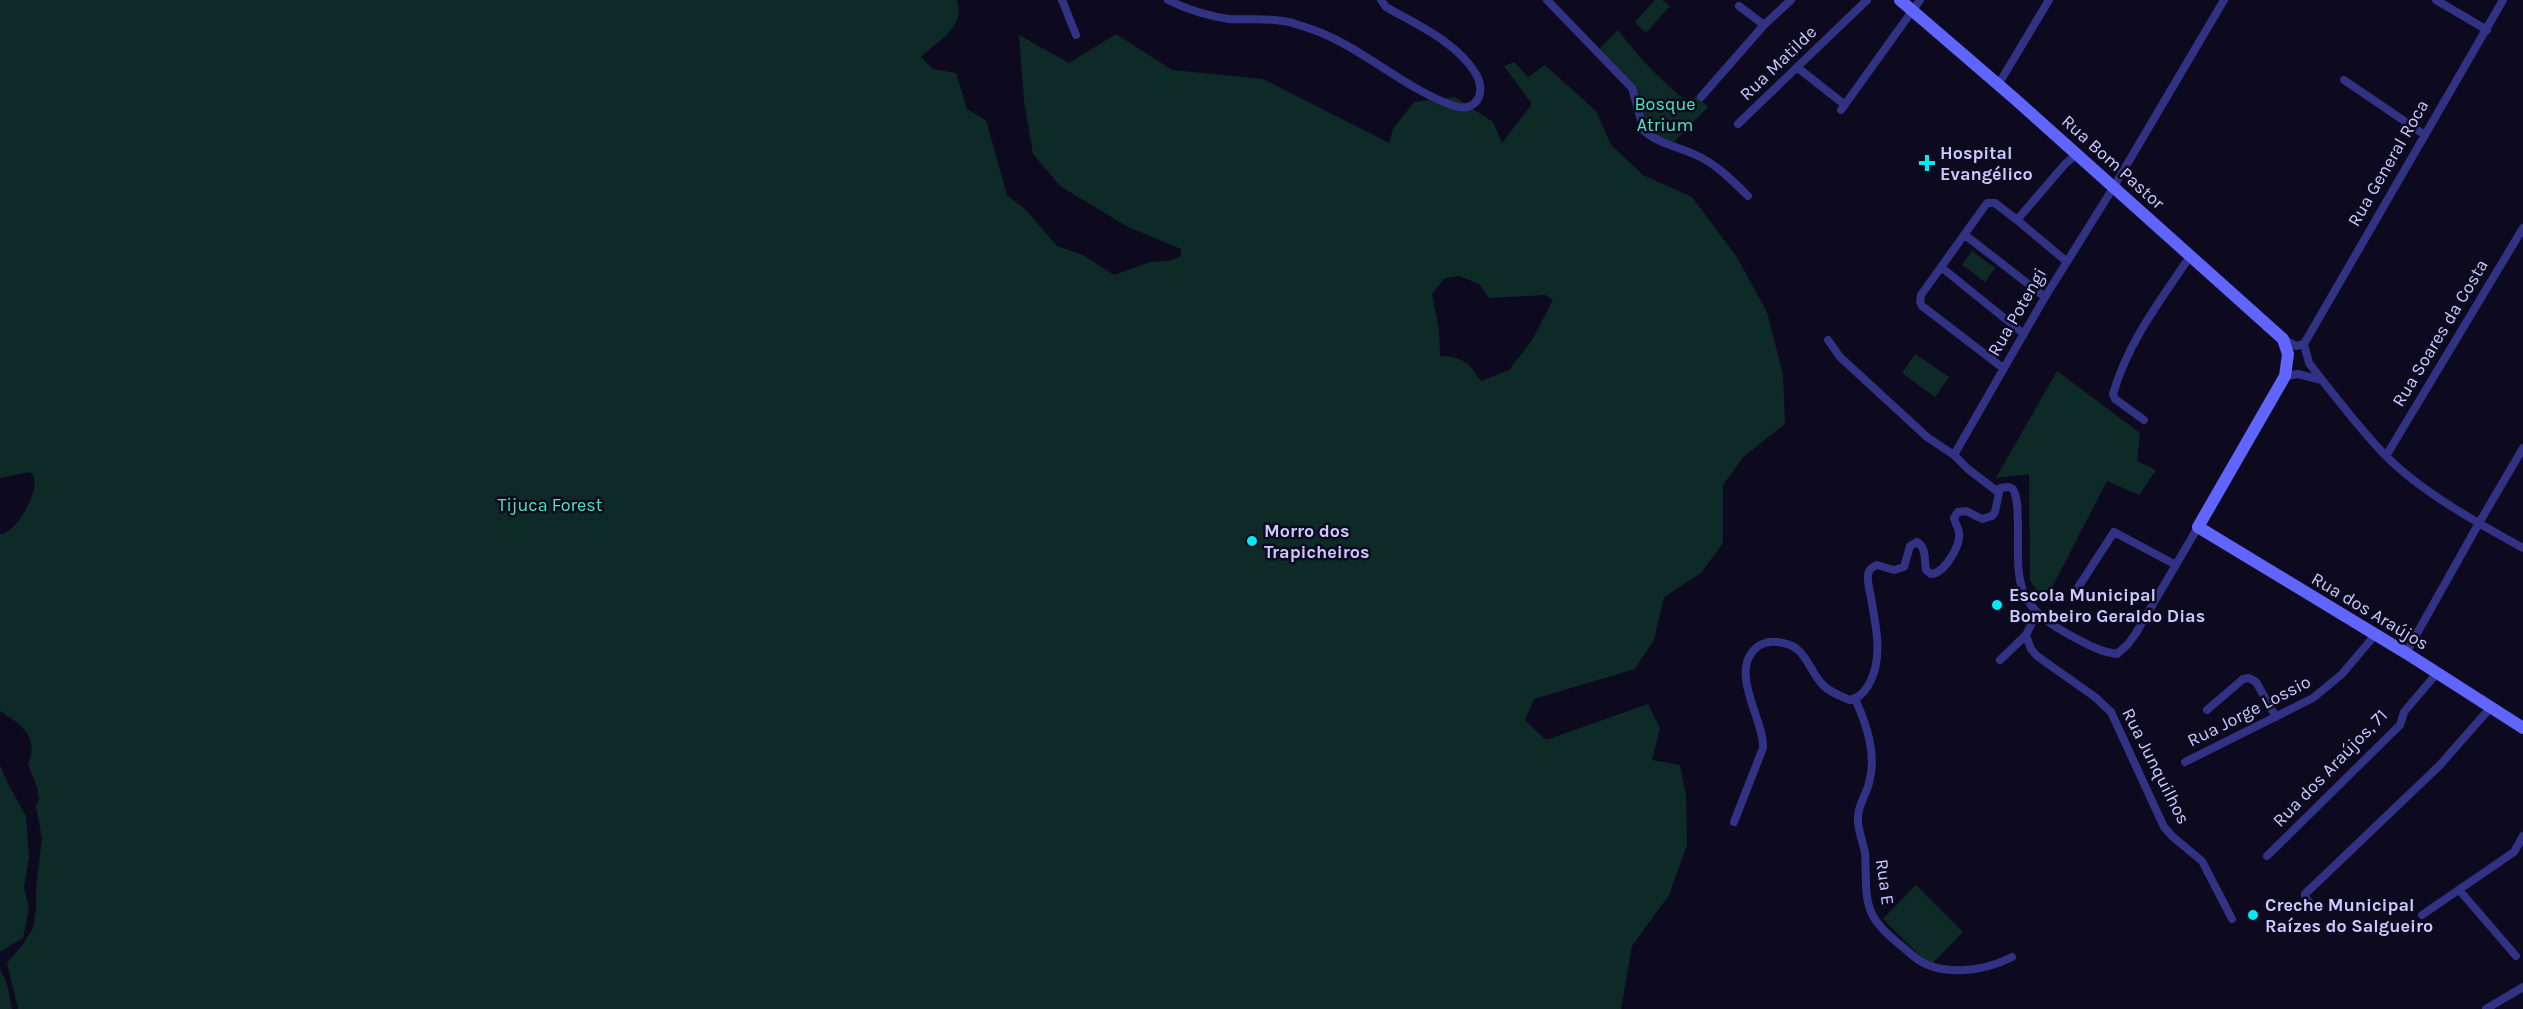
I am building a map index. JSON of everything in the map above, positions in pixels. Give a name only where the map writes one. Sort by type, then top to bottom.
[{"type":"street","points":[[1062,0],[1076,35]]},
{"type":"street","points":[[1168,0],[1227,19],[1284,21],[1316,31],[1436,98],[1462,108],[1478,102],[1480,90],[1477,76],[1453,47],[1386,7],[1381,0]]},
{"type":"street","points":[[1547,0],[1632,88],[1644,131],[1660,141],[1699,156],[1727,175],[1748,196]]},
{"type":"street","points":[[1701,97],[1764,25],[1791,0]]},
{"type":"street","name":"Rua Matilde","points":[[1738,124],[1867,0]]},
{"type":"street","name":"Rua Bom Pastor","points":[[1900,0],[2077,154],[2283,339],[2296,346],[2304,344]]},
{"type":"street","points":[[1798,68],[1843,108],[1920,0]]},
{"type":"street","points":[[1998,85],[2049,0]]},
{"type":"street","name":"Rua Potengi","points":[[1954,455],[2066,261],[2113,188],[2224,0]]},
{"type":"street","points":[[2436,0],[2487,30]]},
{"type":"street","name":"Rua General Roca","points":[[2304,344],[2503,0]]},
{"type":"street","points":[[1739,6],[1764,25]]},
{"type":"street","points":[[2344,80],[2425,135]]},
{"type":"street","points":[[2017,220],[2065,164],[2077,154]]},
{"type":"street","points":[[2003,368],[1922,306],[1921,295],[1987,203],[1991,202],[2017,220],[2066,261]]},
{"type":"street","name":"Rua Soares da Costa","points":[[2386,456],[2523,228]]},
{"type":"street","points":[[1965,235],[2045,297]]},
{"type":"street","points":[[2144,420],[2115,399],[2112,394],[2131,345],[2191,255]]},
{"type":"street","points":[[1941,267],[2024,334]]},
{"type":"street","points":[[1734,822],[1763,748],[1762,737],[1747,689],[1749,657],[1755,649],[1764,643],[1789,644],[1801,652],[1823,685],[1842,697],[1855,699],[1865,690],[1876,666],[1877,638],[1868,574],[1871,569],[1877,565],[1893,570],[1904,567],[1910,546],[1917,542],[1925,553],[1926,570],[1931,574],[1940,572],[1948,563],[1959,534],[1954,520],[1955,515],[1963,511],[1982,519],[1992,516],[1997,507],[2000,488],[2009,487],[2016,495],[2019,583],[2023,596],[2037,613],[2053,626],[2080,640],[2116,654],[2128,644],[2284,376],[2288,354],[2283,339]]},
{"type":"street","points":[[1828,340],[1840,357],[1927,437],[1954,455],[1968,470],[1998,492]]},
{"type":"street","points":[[2304,344],[2309,363],[2386,456],[2421,484],[2478,523],[2523,548]]},
{"type":"street","points":[[2284,376],[2298,375],[2323,380]]},
{"type":"street","points":[[2406,653],[2478,523],[2523,448]]},
{"type":"street","name":"Rua dos Araújos","points":[[2198,527],[2406,653],[2523,728]]},
{"type":"street","points":[[2077,589],[2114,532],[2176,565]]},
{"type":"street","points":[[2000,660],[2026,635],[2037,613]]},
{"type":"street","name":"Rua Junquilhos","points":[[2026,635],[2031,649],[2037,656],[2095,697],[2111,712],[2164,827],[2202,861],[2232,919]]},
{"type":"street","name":"Rua Jorge Lossio","points":[[2185,762],[2313,698],[2329,686],[2375,635]]},
{"type":"street","name":"Rua dos Araújos, 71","points":[[2267,856],[2400,725],[2404,712],[2411,702],[2437,673]]},
{"type":"street","points":[[2207,710],[2242,679],[2249,678],[2256,682],[2276,717]]},
{"type":"street","name":"Rua E","points":[[1855,699],[1866,725],[1871,750],[1869,783],[1857,818],[1865,854],[1872,915],[1886,932],[1916,958],[1935,968],[1979,969],[2012,957]]},
{"type":"street","points":[[2309,902],[2305,897],[2306,894],[2440,765],[2491,707]]},
{"type":"street","points":[[2422,915],[2514,852],[2523,836]]},
{"type":"street","points":[[2460,891],[2516,956]]},
{"type":"street","points":[[2486,1009],[2523,987]]},
{"type":"green space","name":"Tijuca Forest","points":[[0,0],[957,0],[959,10],[954,26],[921,57],[933,69],[956,73],[967,109],[986,120],[1007,195],[1026,210],[1057,246],[1083,255],[1114,275],[1150,262],[1169,261],[1181,256],[1181,249],[1128,227],[1060,186],[1033,154],[1024,101],[1019,35],[1069,63],[1116,34],[1172,70],[1263,79],[1389,143],[1393,129],[1414,102],[1455,97],[1493,122],[1502,143],[1532,104],[1504,66],[1514,62],[1528,77],[1545,65],[1596,111],[1611,145],[1643,175],[1692,197],[1736,256],[1767,312],[1783,375],[1785,424],[1743,457],[1723,485],[1723,543],[1701,573],[1664,597],[1654,640],[1635,669],[1534,699],[1525,720],[1546,740],[1648,704],[1660,728],[1652,760],[1680,765],[1686,796],[1687,845],[1669,895],[1632,946],[1621,1009],[18,1009],[7,963],[33,928],[42,838],[36,806],[39,799],[37,787],[28,765],[31,755],[30,739],[15,721],[0,711],[0,534],[11,528],[22,516],[33,494],[34,483],[33,474],[30,472],[0,478]],"holes":[[[1459,276],[1479,284],[1489,298],[1545,295],[1553,300],[1532,340],[1509,370],[1481,381],[1460,359],[1440,356],[1439,330],[1432,294],[1445,278]]]},
{"type":"green space","points":[[1655,0],[1662,0],[1670,6],[1646,33],[1635,22]]},
{"type":"green space","name":"Bosque Atrium","points":[[1618,30],[1651,69],[1680,96],[1690,104],[1696,95],[1708,107],[1672,144],[1645,132],[1637,93],[1599,49]]},
{"type":"green space","points":[[1972,251],[1995,268],[1985,282],[1962,265]]},
{"type":"green space","points":[[1915,354],[1949,377],[1935,397],[1902,373]]},
{"type":"green space","points":[[2057,371],[2140,433],[2137,461],[2156,470],[2139,495],[2107,481],[2045,601],[2030,581],[2029,474],[1996,478]]},
{"type":"green space","points":[[0,765],[26,816],[29,858],[24,887],[29,909],[23,938],[0,952]]},
{"type":"green space","points":[[1916,885],[1963,932],[1930,966],[1883,919]]},
{"type":"green space","points":[[0,969],[7,984],[12,1009],[0,1009]]},
{"type":"place","name":"Hospital Evangélico","points":[[1927,163]]},
{"type":"place","name":"Morro dos Trapicheiros","points":[[1252,541]]},
{"type":"place","name":"Escola Municipal Bombeiro Geraldo Dias","points":[[1997,605]]},
{"type":"place","name":"Creche Municipal Raízes do Salgueiro","points":[[2253,915]]}]
